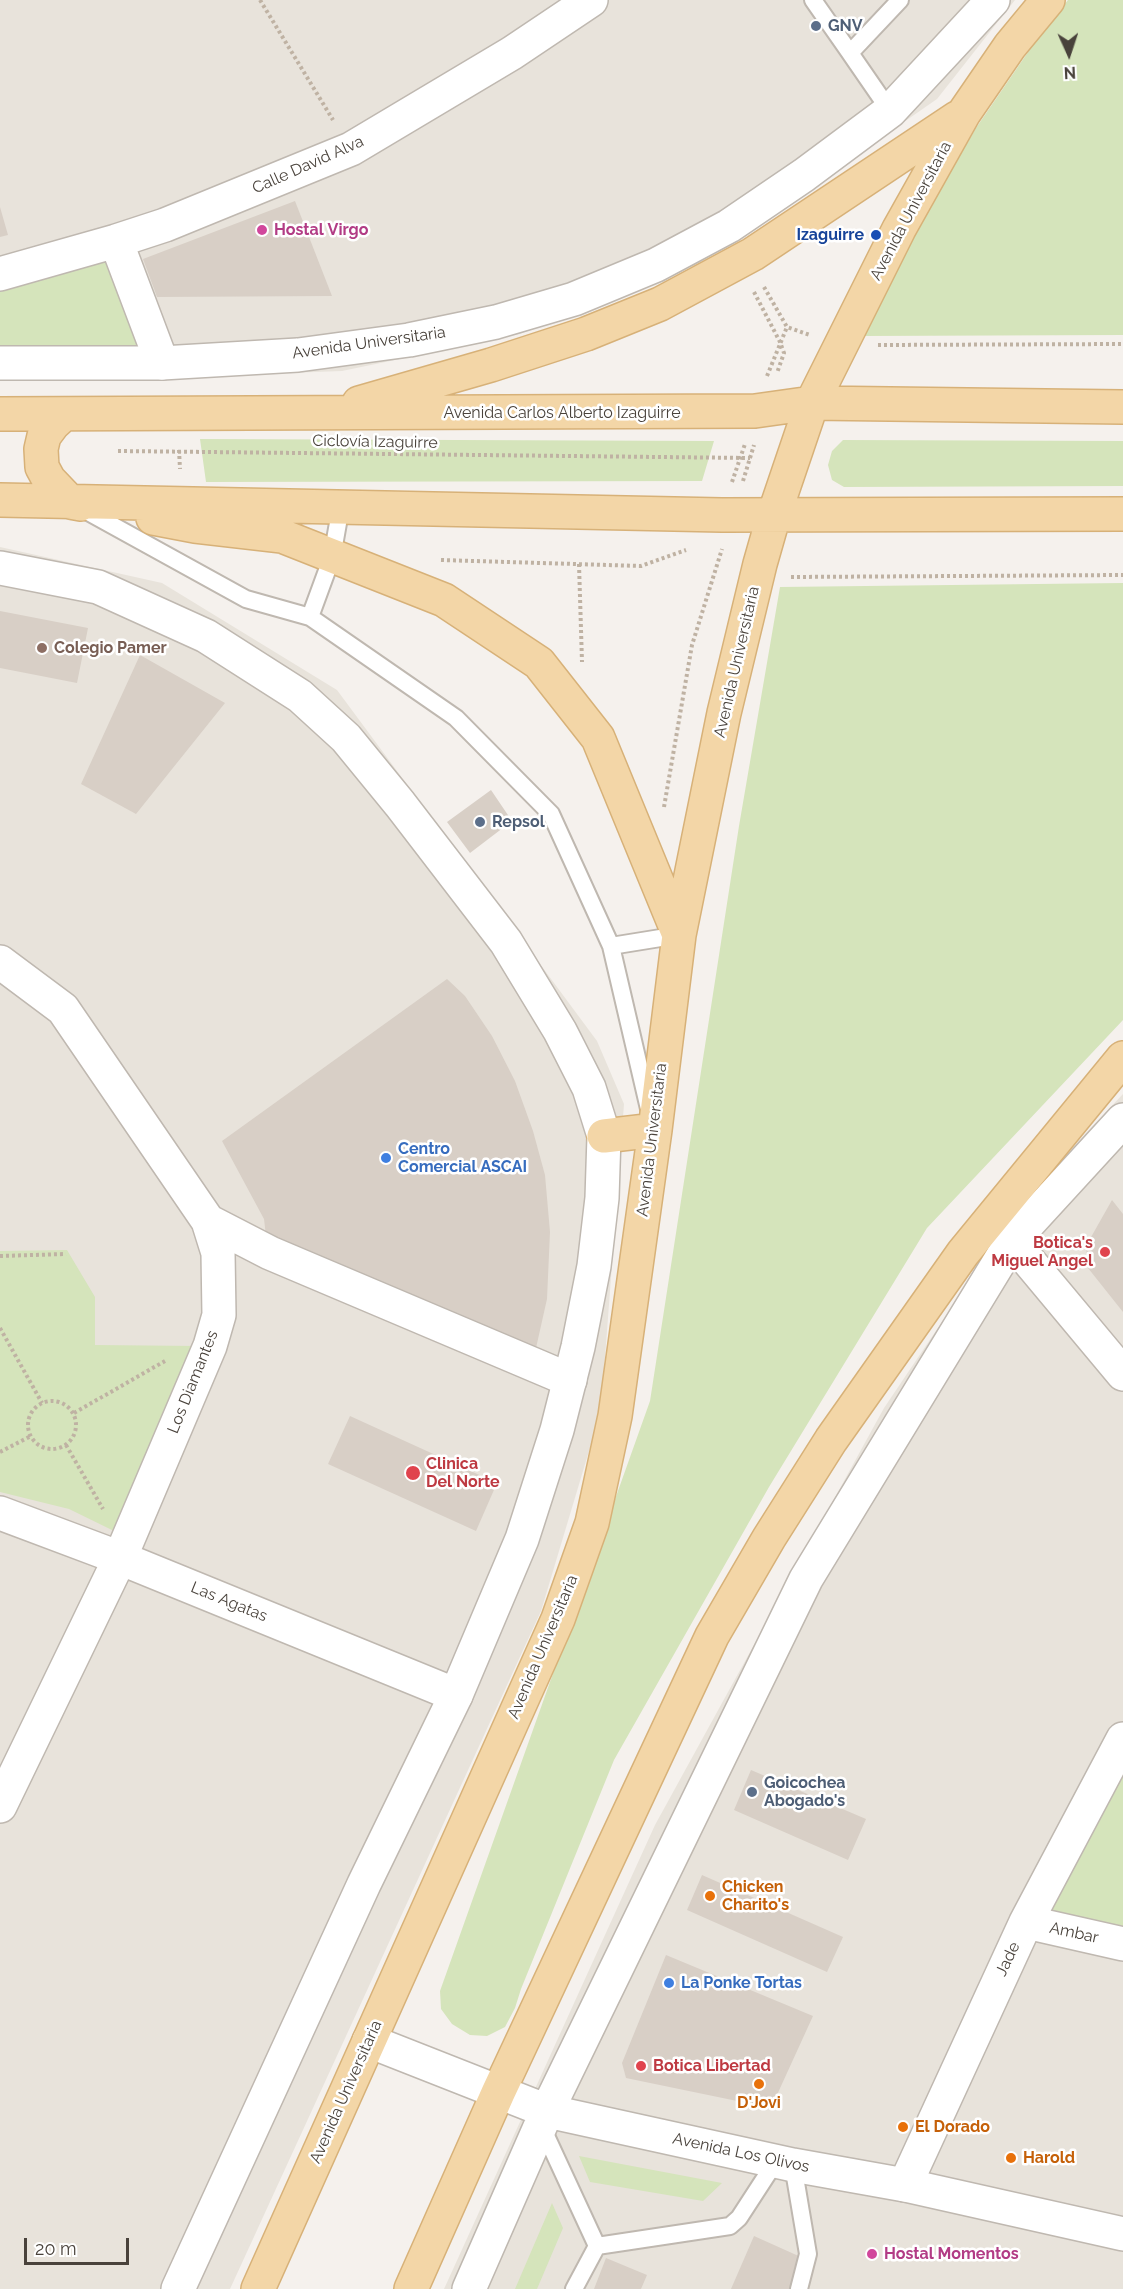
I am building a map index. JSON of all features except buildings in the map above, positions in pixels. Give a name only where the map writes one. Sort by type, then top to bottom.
[{"type":"main road","name":"Avenida Universitaria","points":[[258,2289],[558,1619],[592,1523],[615,1416],[655,1130],[679,935],[724,713],[760,564],[812,403],[899,229],[964,113],[1010,46],[1048,0]]},
{"type":"main road","points":[[320,414],[586,334],[660,304],[747,258],[964,113]]},
{"type":"main road","name":"Avenida Carlos Alberto Izaguirre","points":[[0,414],[320,414],[759,397],[812,403],[1123,407]]},
{"type":"main road","points":[[64,414],[44,436],[41,449],[42,467],[49,480],[69,502],[195,526],[282,536],[444,600],[539,663],[598,738],[679,935]]},
{"type":"main road","points":[[0,500],[341,506],[723,530],[774,515],[1123,514]]},
{"type":"main road","points":[[411,2289],[498,2093],[712,1636],[831,1440],[963,1253],[1123,1058]]},
{"type":"main road","points":[[604,1136],[655,1130]]},
{"type":"street","name":"Calle David Alva","points":[[0,274],[116,241],[184,217],[351,149],[512,53],[591,0]]},
{"type":"street","name":"Avenida Universitaria","points":[[0,363],[162,363],[298,355],[409,340],[496,322],[574,299],[656,265],[740,220],[890,111],[993,0]]},
{"type":"street","points":[[116,241],[162,363]]},
{"type":"street","points":[[0,568],[98,587],[206,636],[300,696],[346,738],[506,942],[560,1031],[589,1088],[604,1136],[602,1198],[594,1266],[557,1430],[522,1539],[456,1695],[364,1884],[178,2289]]},
{"type":"street","name":"Los Diamantes","points":[[0,962],[63,1009],[208,1221],[218,1253],[219,1315],[210,1347],[120,1558],[0,1806]]},
{"type":"street","points":[[469,2289],[544,2118],[806,1579],[1012,1242],[1123,1120]]},
{"type":"street","points":[[208,1221],[270,1253],[570,1380]]},
{"type":"street","points":[[1012,1242],[1119,1364]]},
{"type":"street","name":"Las Agatas","points":[[0,1513],[120,1558],[456,1695]]},
{"type":"street","name":"Jade","points":[[904,2185],[1026,1922],[1123,1739]]},
{"type":"street","name":"Ambar","points":[[1026,1922],[1123,1944]]},
{"type":"street","name":"Avenida Los Olivos","points":[[369,2041],[498,2093],[544,2118],[904,2185],[1123,2234]]},
{"type":"lane","points":[[813,0],[890,111]]},
{"type":"lane","points":[[850,53],[900,0]]},
{"type":"lane","points":[[69,502],[246,599],[310,617],[456,718],[551,814],[611,946],[655,1130]]},
{"type":"lane","points":[[310,617],[332,557],[341,506]]},
{"type":"lane","points":[[611,946],[679,935]]},
{"type":"lane","points":[[544,2118],[597,2246]]},
{"type":"lane","points":[[597,2246],[730,2226],[785,2163]]},
{"type":"lane","points":[[785,2163],[808,2254],[799,2289]]},
{"type":"lane","points":[[574,2289],[597,2246]]},
{"type":"path","points":[[260,0],[351,149]]},
{"type":"path","points":[[747,258],[787,327],[840,346],[1123,344]]},
{"type":"path","points":[[787,327],[759,397],[740,458],[723,530],[760,564],[785,577],[1123,575]]},
{"type":"path","points":[[179,444],[180,476]]},
{"type":"path","name":"Ciclovía Izaguirre","points":[[110,451],[750,458]]},
{"type":"path","points":[[438,560],[641,566],[693,548]]},
{"type":"path","points":[[579,564],[582,665]]},
{"type":"path","points":[[0,1256],[66,1254]]},
{"type":"path","points":[[0,1328],[42,1403]]},
{"type":"path","points":[[74,1413],[166,1360]]},
{"type":"path","points":[[51,1400],[60,1402],[74,1413],[77,1425],[74,1436],[66,1445],[56,1449],[44,1448],[34,1441],[28,1420],[33,1410],[42,1403],[51,1400]]},
{"type":"path","points":[[0,1452],[32,1436]]},
{"type":"path","points":[[66,1445],[107,1515]]},
{"type":"shaded area","points":[[0,0],[1015,0],[937,99],[701,263],[520,334],[342,371],[97,380],[0,377]]},
{"type":"shaded area","points":[[0,547],[162,583],[337,690],[597,1041],[624,1104],[601,1411],[541,1611],[230,2289],[0,2289]]},
{"type":"shaded area","points":[[1123,1094],[1123,2289],[444,2289],[655,1825],[884,1408],[1028,1194]]},
{"type":"green space","points":[[1068,0],[1123,0],[1123,335],[862,336],[911,239],[976,128],[1037,39]]},
{"type":"green space","points":[[110,260],[145,349],[0,349],[0,292]]},
{"type":"green space","points":[[200,439],[714,441],[702,481],[206,482]]},
{"type":"green space","points":[[843,440],[1123,441],[1123,486],[844,487],[832,480],[828,465],[832,451]]},
{"type":"green space","points":[[1123,583],[1123,1020],[927,1228],[769,1487],[614,1760],[515,2008],[505,2027],[487,2036],[470,2035],[452,2024],[441,2009],[440,1991],[650,1401],[739,826],[780,587]]},
{"type":"green space","points":[[67,1250],[95,1297],[95,1345],[199,1346],[114,1531],[69,1509],[0,1492],[0,1251]]},
{"type":"green space","points":[[1123,1776],[1123,1930],[1047,1913]]},
{"type":"green space","points":[[579,2156],[722,2183],[703,2201],[590,2182]]},
{"type":"green space","points":[[552,2203],[563,2228],[537,2289],[515,2289]]},
{"type":"place","name":"GNV","points":[[816,26]]},
{"type":"place","name":"Hostal Virgo","points":[[262,230]]},
{"type":"place","name":"Izaguirre","points":[[876,235]]},
{"type":"place","name":"Colegio Pamer","points":[[42,648]]},
{"type":"place","name":"Repsol","points":[[480,822]]},
{"type":"place","name":"Centro Comercial ASCAI","points":[[386,1158]]},
{"type":"place","name":"Botica's Miguel Angel","points":[[1105,1252]]},
{"type":"place","name":"Clinica Del Norte","points":[[413,1473]]},
{"type":"place","name":"Goicochea Abogado's","points":[[752,1792]]},
{"type":"place","name":"Chicken Charito's","points":[[710,1896]]},
{"type":"place","name":"La Ponke Tortas","points":[[669,1983]]},
{"type":"place","name":"Botica Libertad","points":[[641,2066]]},
{"type":"place","name":"D'Jovi","points":[[759,2084]]},
{"type":"place","name":"El Dorado","points":[[903,2127]]},
{"type":"place","name":"Harold","points":[[1011,2158]]},
{"type":"place","name":"Hostal Momentos","points":[[872,2254]]}]
